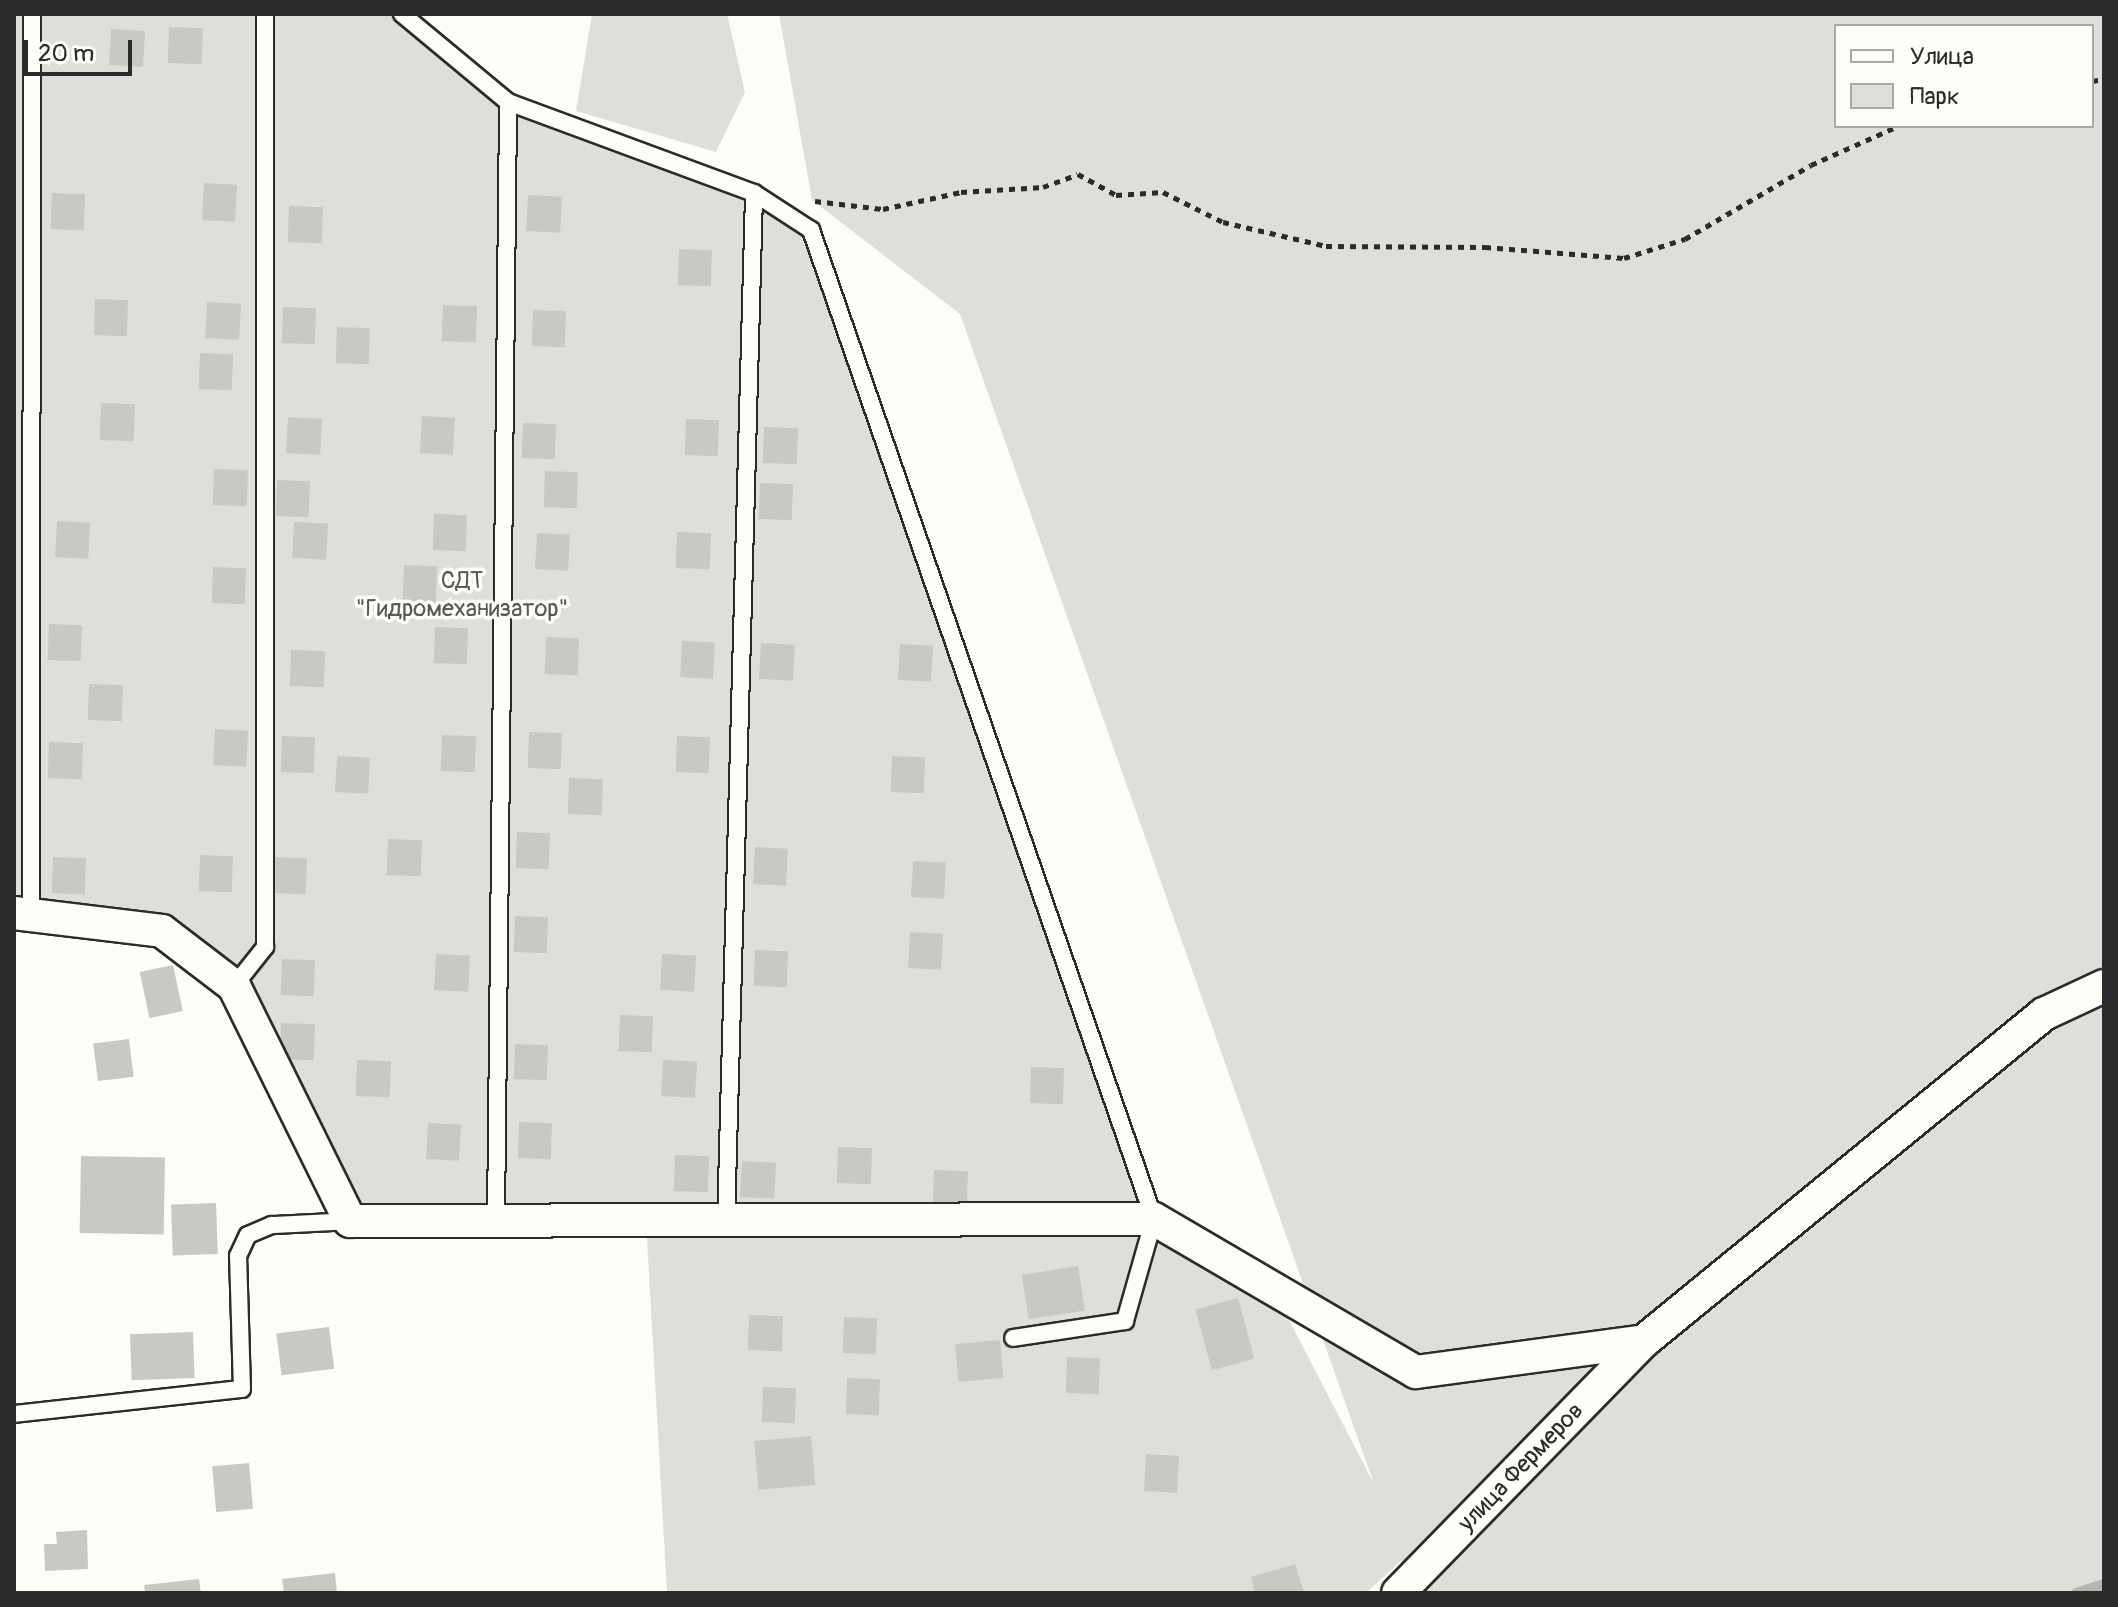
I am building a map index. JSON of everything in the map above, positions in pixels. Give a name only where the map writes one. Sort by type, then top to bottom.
[{"type":"street","points":[[22,913],[162,931],[234,986],[350,1221],[496,1219],[726,1223],[1154,1219],[1416,1372],[1644,1341]]},
{"type":"street","name":"улица Фермеров","points":[[1398,1593],[1644,1341],[2044,1014],[2104,986]]},
{"type":"lane","points":[[22,913],[32,14]]},
{"type":"lane","points":[[234,986],[265,947],[265,14]]},
{"type":"lane","points":[[402,14],[508,102],[754,193],[811,230],[1154,1219],[1125,1321],[1013,1338]]},
{"type":"lane","points":[[496,1219],[508,102]]},
{"type":"lane","points":[[726,1223],[754,193]]},
{"type":"lane","points":[[14,1414],[242,1389],[238,1256],[248,1235],[272,1225],[350,1221]]},
{"type":"path","points":[[811,200],[883,209],[961,192],[1043,187],[1078,174],[1116,195],[1163,192],[1223,222],[1326,246],[1485,247],[1624,258],[1685,239],[1811,165],[1894,128]]},
{"type":"green space","name":"СДТ \"Гидромеханизатор\"","points":[[14,14],[402,14],[508,102],[754,193],[811,230],[1154,1219],[1275,1293],[1374,1484],[960,314],[812,200],[779,14],[2104,14],[2104,1593],[1413,1593],[1401,1561],[1366,1593],[667,1593],[646,1221],[350,1221],[234,986],[162,931],[14,913]]},
{"type":"green space","points":[[592,14],[727,14],[745,92],[716,152],[576,111]]},
{"type":"building","points":[[169,27],[203,28],[202,64],[168,63]]},
{"type":"building","points":[[111,29],[145,31],[143,67],[109,65]]},
{"type":"building","points":[[204,183],[237,185],[235,222],[202,220]]},
{"type":"building","points":[[52,193],[85,194],[84,230],[51,229]]},
{"type":"building","points":[[528,195],[562,197],[560,233],[526,231]]},
{"type":"building","points":[[289,206],[323,207],[322,243],[288,242]]},
{"type":"building","points":[[679,249],[712,250],[711,286],[678,285]]},
{"type":"building","points":[[95,299],[128,300],[127,336],[94,335]]},
{"type":"building","points":[[207,302],[241,304],[239,340],[205,338]]},
{"type":"building","points":[[443,305],[477,306],[476,342],[442,341]]},
{"type":"building","points":[[283,307],[316,308],[315,344],[282,343]]},
{"type":"building","points":[[533,310],[566,311],[565,347],[532,346]]},
{"type":"building","points":[[337,327],[370,328],[369,364],[336,363]]},
{"type":"building","points":[[200,353],[233,354],[232,390],[199,389]]},
{"type":"building","points":[[101,403],[135,404],[134,441],[100,440]]},
{"type":"building","points":[[422,416],[455,418],[453,455],[420,453]]},
{"type":"building","points":[[288,417],[322,419],[320,455],[286,453]]},
{"type":"building","points":[[686,419],[719,420],[718,456],[685,455]]},
{"type":"building","points":[[523,423],[556,424],[555,459],[522,458]]},
{"type":"building","points":[[764,427],[798,428],[797,464],[763,463]]},
{"type":"building","points":[[214,469],[248,470],[247,506],[213,505]]},
{"type":"building","points":[[545,471],[578,472],[577,508],[544,507]]},
{"type":"building","points":[[277,480],[310,481],[309,517],[276,516]]},
{"type":"building","points":[[760,483],[793,484],[792,520],[759,519]]},
{"type":"building","points":[[434,514],[467,515],[466,551],[433,550]]},
{"type":"building","points":[[57,521],[90,523],[88,559],[55,557]]},
{"type":"building","points":[[294,522],[328,524],[326,560],[292,558]]},
{"type":"building","points":[[677,532],[711,533],[710,569],[676,568]]},
{"type":"building","points":[[537,533],[570,535],[568,571],[535,569]]},
{"type":"building","points":[[404,565],[437,566],[436,602],[403,601]]},
{"type":"building","points":[[213,567],[246,568],[245,604],[212,603]]},
{"type":"building","points":[[49,624],[82,625],[81,661],[48,660]]},
{"type":"building","points":[[435,627],[468,628],[467,664],[434,663]]},
{"type":"building","points":[[546,637],[579,638],[578,675],[545,674]]},
{"type":"building","points":[[682,641],[715,643],[713,679],[680,677]]},
{"type":"building","points":[[761,643],[795,645],[793,681],[759,679]]},
{"type":"building","points":[[900,644],[933,646],[931,682],[898,680]]},
{"type":"building","points":[[291,650],[325,651],[324,687],[290,686]]},
{"type":"building","points":[[89,684],[123,685],[122,721],[88,720]]},
{"type":"building","points":[[215,729],[248,731],[246,767],[213,765]]},
{"type":"building","points":[[529,732],[562,733],[561,769],[528,768]]},
{"type":"building","points":[[442,735],[476,736],[475,772],[441,771]]},
{"type":"building","points":[[282,736],[315,737],[314,773],[281,772]]},
{"type":"building","points":[[677,736],[710,737],[709,773],[676,772]]},
{"type":"building","points":[[49,742],[83,743],[82,779],[48,778]]},
{"type":"building","points":[[337,756],[370,758],[368,794],[335,792]]},
{"type":"building","points":[[892,756],[925,757],[924,793],[891,792]]},
{"type":"building","points":[[569,778],[603,779],[602,815],[568,814]]},
{"type":"building","points":[[517,832],[550,833],[549,869],[516,868]]},
{"type":"building","points":[[388,839],[422,840],[421,876],[387,875]]},
{"type":"building","points":[[755,847],[788,849],[786,886],[753,884]]},
{"type":"building","points":[[200,855],[233,856],[232,892],[199,891]]},
{"type":"building","points":[[53,857],[86,858],[85,894],[52,893]]},
{"type":"building","points":[[273,857],[307,858],[306,894],[272,893]]},
{"type":"building","points":[[913,861],[946,863],[944,899],[911,897]]},
{"type":"building","points":[[515,916],[548,917],[547,953],[514,952]]},
{"type":"building","points":[[910,932],[943,934],[941,970],[908,968]]},
{"type":"building","points":[[755,950],[788,951],[787,987],[754,986]]},
{"type":"building","points":[[436,954],[470,956],[468,992],[434,990]]},
{"type":"building","points":[[662,954],[696,956],[694,992],[660,990]]},
{"type":"building","points":[[282,959],[315,960],[314,996],[281,995]]},
{"type":"building","points":[[173,965],[183,1011],[150,1018],[140,972]]},
{"type":"building","points":[[620,1015],[653,1016],[652,1052],[619,1051]]},
{"type":"building","points":[[281,1023],[315,1024],[314,1060],[280,1059]]},
{"type":"building","points":[[129,1039],[134,1077],[98,1081],[93,1043]]},
{"type":"building","points":[[515,1044],[548,1045],[547,1080],[514,1079]]},
{"type":"building","points":[[357,1060],[391,1061],[390,1097],[356,1096]]},
{"type":"building","points":[[663,1060],[697,1062],[695,1098],[661,1096]]},
{"type":"building","points":[[1031,1067],[1064,1068],[1063,1104],[1030,1103]]},
{"type":"building","points":[[519,1122],[552,1123],[551,1159],[518,1158]]},
{"type":"building","points":[[428,1123],[461,1125],[459,1161],[426,1159]]},
{"type":"building","points":[[838,1147],[872,1148],[871,1184],[837,1183]]},
{"type":"building","points":[[675,1155],[709,1156],[708,1192],[674,1191]]},
{"type":"building","points":[[81,1156],[165,1157],[164,1234],[80,1233]]},
{"type":"building","points":[[742,1161],[776,1163],[774,1199],[740,1197]]},
{"type":"building","points":[[934,1170],[968,1171],[967,1207],[933,1206]]},
{"type":"building","points":[[216,1203],[218,1254],[173,1256],[171,1205]]},
{"type":"building","points":[[1078,1266],[1085,1310],[1029,1319],[1022,1275]]},
{"type":"building","points":[[1238,1298],[1254,1359],[1212,1370],[1195,1309]]},
{"type":"building","points":[[749,1315],[783,1316],[782,1351],[748,1350]]},
{"type":"building","points":[[844,1317],[877,1318],[876,1354],[843,1353]]},
{"type":"building","points":[[329,1327],[334,1369],[282,1375],[276,1333]]},
{"type":"building","points":[[193,1332],[195,1378],[132,1380],[130,1334]]},
{"type":"building","points":[[1000,1340],[1003,1378],[958,1382],[955,1344]]},
{"type":"building","points":[[1067,1357],[1100,1358],[1099,1394],[1066,1393]]},
{"type":"building","points":[[847,1378],[880,1379],[879,1415],[846,1414]]},
{"type":"building","points":[[763,1387],[796,1388],[795,1423],[762,1422]]},
{"type":"building","points":[[811,1436],[815,1485],[758,1490],[754,1441]]},
{"type":"building","points":[[1146,1454],[1179,1456],[1177,1493],[1144,1491]]},
{"type":"building","points":[[249,1463],[253,1509],[216,1512],[212,1466]]},
{"type":"building","points":[[87,1530],[88,1569],[45,1571],[44,1544],[57,1544],[56,1532]]},
{"type":"building","points":[[1295,1564],[1304,1593],[1255,1593],[1251,1577]]},
{"type":"building","points":[[335,1573],[337,1593],[284,1593],[282,1579]]},
{"type":"building","points":[[199,1579],[201,1593],[145,1593],[144,1585]]},
{"type":"waterway","points":[[2076,1593],[2104,1584]]}]
